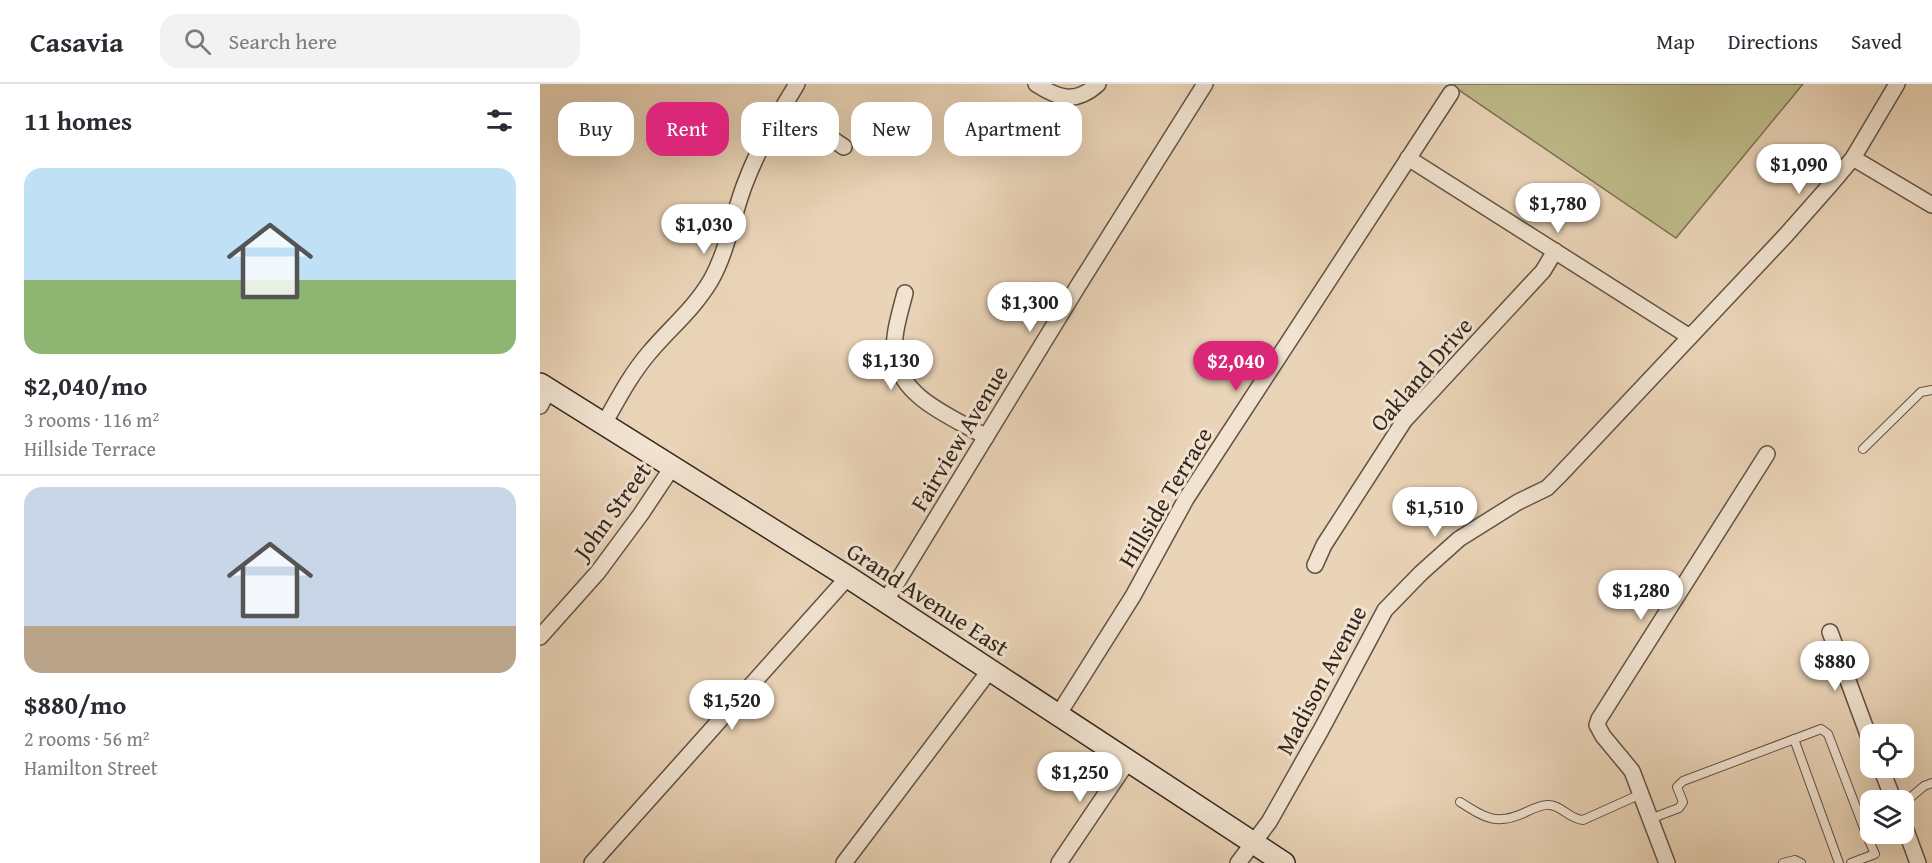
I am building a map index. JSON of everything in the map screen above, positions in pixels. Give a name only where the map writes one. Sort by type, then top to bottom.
[{"type":"main road","name":"Grand Avenue East","points":[[543,393],[604,422],[848,577],[1284,863]]},
{"type":"street","points":[[786,102],[797,84]]},
{"type":"street","points":[[1036,84],[1058,96],[1068,98],[1090,91],[1098,84]]},
{"type":"street","name":"Fairview Avenue","points":[[885,602],[1205,84]]},
{"type":"street","name":"Madison Avenue","points":[[1238,863],[1269,822],[1385,610],[1459,539],[1518,502],[1546,488],[1786,235],[1853,158],[1897,84]]},
{"type":"street","name":"Hillside Terrace","points":[[1058,715],[1133,596],[1186,499],[1451,93]]},
{"type":"street","points":[[839,144],[844,147]]},
{"type":"street","points":[[604,422],[633,372],[683,319],[712,279],[747,178],[757,156]]},
{"type":"street","points":[[1408,158],[1690,337]]},
{"type":"street","points":[[1853,158],[1932,205]]},
{"type":"street","name":"Oakland Drive","points":[[1315,565],[1324,545],[1404,421],[1543,271],[1555,251]]},
{"type":"street","points":[[905,293],[897,326],[895,356],[904,382],[924,400],[986,437]]},
{"type":"street","points":[[1667,863],[1632,771],[1603,736],[1597,725],[1767,454]]},
{"type":"street","name":"John Street","points":[[540,637],[598,572],[673,466]]},
{"type":"street","points":[[592,863],[848,577]]},
{"type":"street","points":[[1830,632],[1864,724]]},
{"type":"street","points":[[844,863],[990,670]]},
{"type":"street","points":[[1059,863],[1128,761]]},
{"type":"street","points":[[1911,844],[1918,863]]},
{"type":"lane","points":[[1863,449],[1921,393],[1932,390]]},
{"type":"lane","points":[[1650,819],[1679,808],[1683,802],[1677,788],[1683,781],[1821,729],[1828,734],[1860,813]]},
{"type":"lane","points":[[1794,739],[1839,863]]},
{"type":"lane","points":[[1914,794],[1929,783]]},
{"type":"lane","points":[[1460,802],[1494,820],[1512,818],[1549,805],[1570,817],[1583,820],[1641,794]]},
{"type":"lane","points":[[1851,863],[1875,854],[1872,844]]},
{"type":"lane","points":[[1783,863],[1795,860],[1801,863]]},
{"type":"shaded area","points":[[1450,84],[1803,84],[1676,238]]}]
